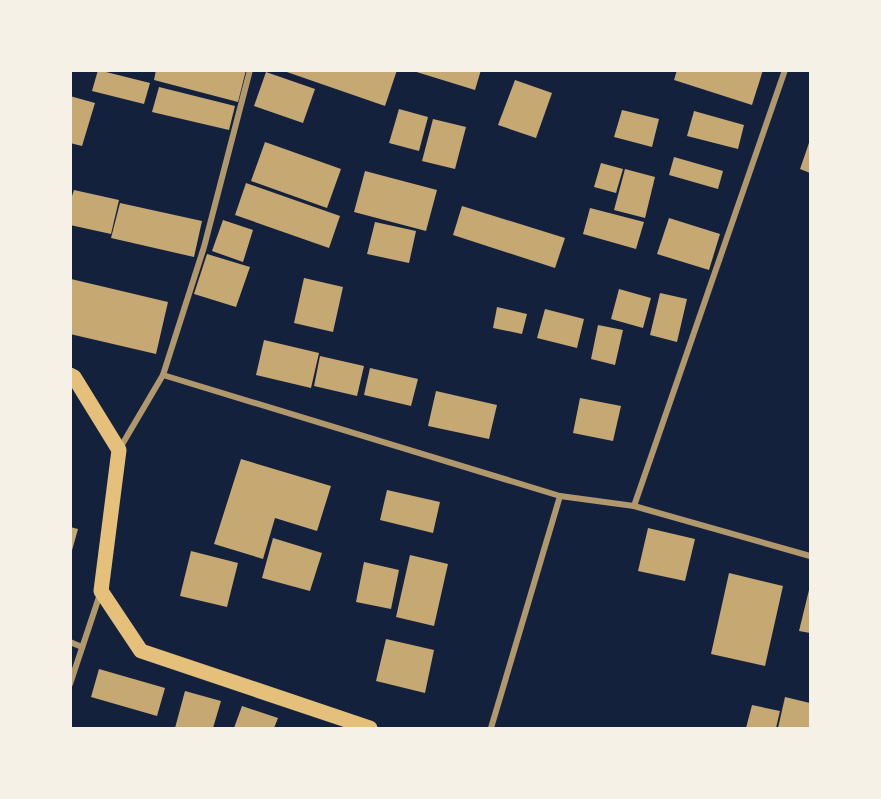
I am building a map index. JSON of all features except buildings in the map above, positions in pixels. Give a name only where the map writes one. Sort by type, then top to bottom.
[{"type":"main road","points":[[70,375],[74,377],[119,450],[101,591],[141,651],[370,729]]},
{"type":"street","points":[[119,450],[163,375],[204,247],[250,70]]},
{"type":"street","points":[[634,506],[785,70]]},
{"type":"street","points":[[163,375],[560,496],[634,506],[810,556]]},
{"type":"street","points":[[491,729],[560,496]]},
{"type":"street","points":[[70,684],[101,591]]},
{"type":"street","points":[[70,642],[82,647]]}]
